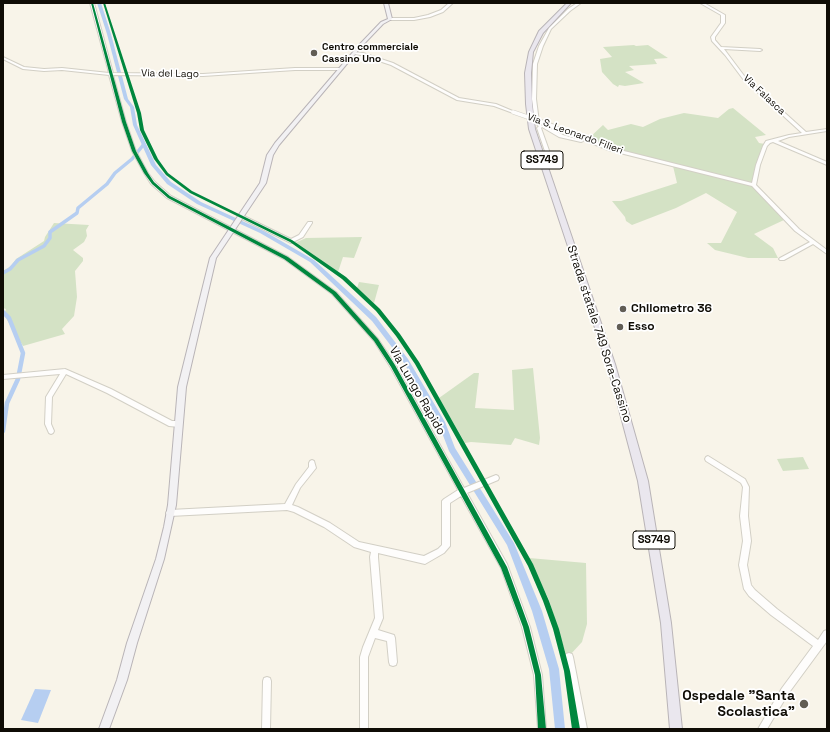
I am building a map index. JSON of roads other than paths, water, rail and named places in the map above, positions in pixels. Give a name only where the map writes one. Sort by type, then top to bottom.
[{"type":"highway","points":[[555,16],[572,3]]},
{"type":"highway","name":"Strada statale 749 Sora-Cassino","points":[[568,4],[541,32],[528,66],[529,104],[532,128],[612,364],[643,481],[666,623],[676,729]]},
{"type":"main road","points":[[104,729],[116,700],[132,643],[160,559],[170,513],[185,371],[215,254],[241,218],[263,183],[272,151],[354,53],[382,23],[390,20],[386,3]]},
{"type":"street","name":"Via Lungo Rapido","points":[[92,3],[124,122],[135,154],[153,183],[169,197],[233,229],[292,262],[334,292],[376,340],[393,366],[504,567],[526,627],[538,675],[542,729]]},
{"type":"street","points":[[390,20],[414,19],[429,16],[442,11],[451,3]]},
{"type":"street","points":[[579,3],[569,10],[550,28],[540,49],[535,64],[534,99],[537,123],[561,136],[581,141],[588,141]]},
{"type":"street","name":"Via Falasca","points":[[702,3],[723,15],[723,23],[713,37],[713,40],[744,78],[805,133]]},
{"type":"street","points":[[721,48],[760,50]]},
{"type":"street","name":"Via S. Leonardo Filieri","points":[[354,53],[362,54],[392,64],[458,98],[495,105],[610,149],[754,185]]},
{"type":"street","name":"Via del Lago","points":[[3,58],[23,68],[44,70],[62,69],[112,74],[188,75],[296,69],[340,70]]},
{"type":"street","points":[[541,126],[539,128],[549,157],[552,159],[560,156]]},
{"type":"street","points":[[827,130],[773,140],[765,146],[754,185],[797,230],[827,252]]},
{"type":"street","points":[[773,140],[827,164]]},
{"type":"street","points":[[241,218],[291,241],[301,236],[310,223]]},
{"type":"street","points":[[782,259],[813,242]]},
{"type":"street","points":[[3,377],[65,371],[109,391],[171,424],[179,424]]},
{"type":"street","points":[[51,431],[48,424],[49,397],[65,371]]},
{"type":"street","points":[[708,459],[743,481],[746,487],[744,516],[747,541],[743,565],[748,586],[752,593],[774,612],[819,646]]},
{"type":"street","points":[[287,507],[298,486],[312,468],[312,462]]},
{"type":"street","points":[[170,513],[287,507],[295,509],[327,525],[357,545],[425,560],[442,551],[447,542],[446,501],[463,491],[496,478]]},
{"type":"street","points":[[364,729],[364,658],[380,613],[374,557],[375,550]]},
{"type":"street","points":[[373,633],[391,638],[393,662]]},
{"type":"street","points":[[762,729],[784,691],[827,634]]},
{"type":"street","points":[[569,658],[576,684],[583,729]]},
{"type":"street","points":[[266,729],[267,681]]},
{"type":"water","points":[[35,689],[51,690],[38,723],[21,720]]},
{"type":"waterway","points":[[99,3],[109,34],[126,99],[132,107],[135,125],[154,165],[169,183],[199,203],[262,232],[312,261],[374,319],[406,361],[442,424],[452,449],[510,543],[537,611],[554,669],[560,729]]},
{"type":"waterway","points":[[3,273],[10,269],[18,260],[44,246],[50,238],[50,232],[77,213],[78,208],[107,184],[115,173],[132,159],[144,144]]},
{"type":"waterway","points":[[3,312],[9,318],[23,353],[18,379],[7,403],[3,431]]},
{"type":"place","name":"Centro commerciale Cassino Uno","points":[[314,53]]},
{"type":"place","name":"Chilometro 36","points":[[623,309]]},
{"type":"place","name":"Esso","points":[[620,327]]},
{"type":"place","name":"Ospedale \"Santa Scolastica\"","points":[[804,704]]}]
